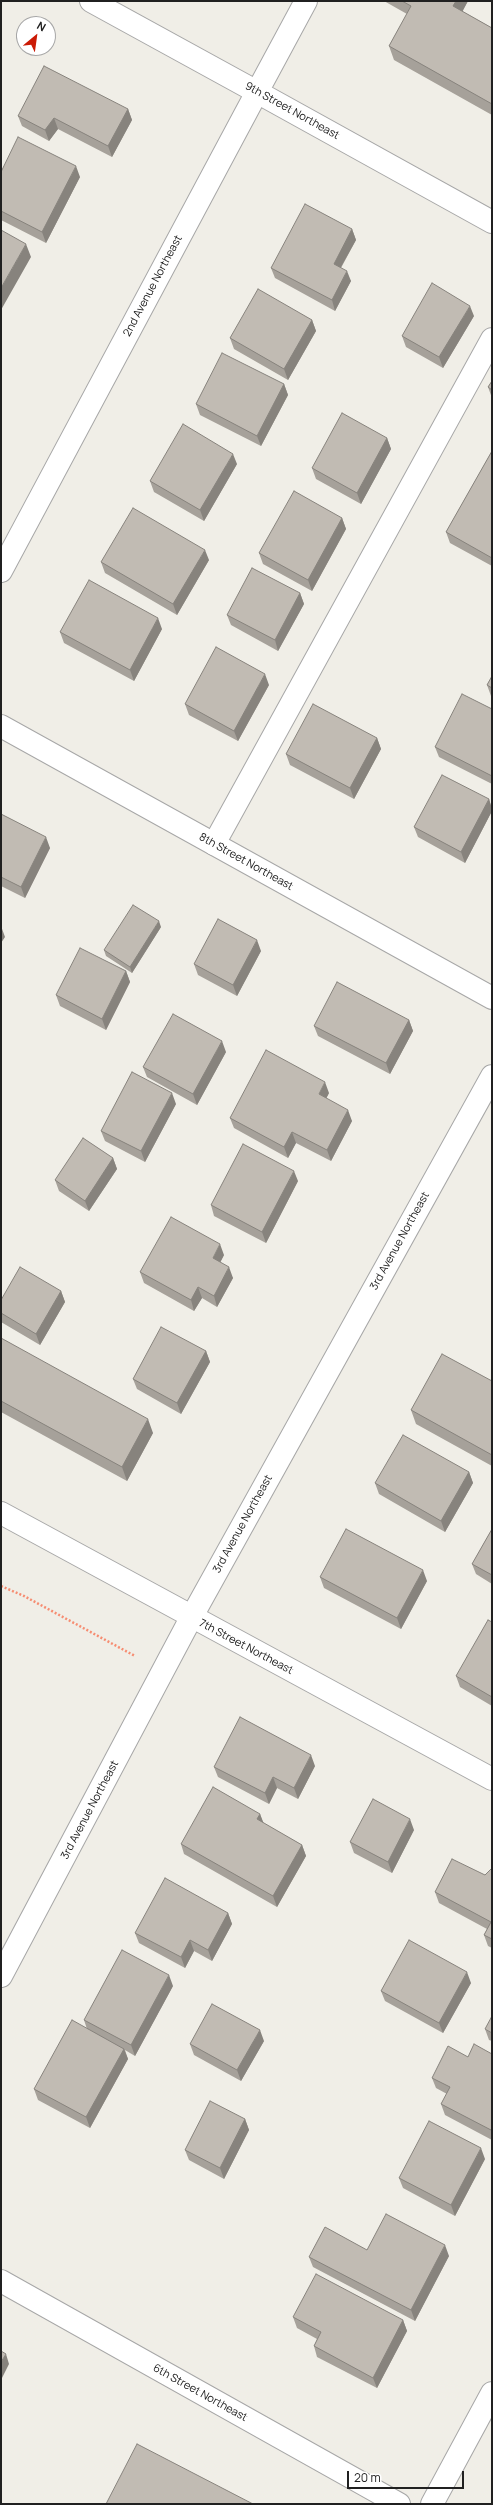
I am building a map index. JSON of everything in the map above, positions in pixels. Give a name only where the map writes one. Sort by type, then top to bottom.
[{"type":"street","name":"9th Street Northeast","points":[[91,1],[492,222]]},
{"type":"street","name":"2nd Avenue Northeast","points":[[1,571],[306,1]]},
{"type":"street","points":[[214,844],[492,339]]},
{"type":"street","name":"8th Street Northeast","points":[[1,726],[492,998]]},
{"type":"street","name":"3rd Avenue Northeast","points":[[1,1976],[164,1672],[191,1618],[492,1076]]},
{"type":"street","name":"7th Street Northeast","points":[[1,1513],[191,1618],[492,1779]]},
{"type":"street","name":"6th Street Northeast","points":[[1,2281],[399,2504]]},
{"type":"street","points":[[432,2504],[492,2393]]},
{"type":"path","points":[[1,1586],[24,1596],[164,1672]]},
{"type":"building","points":[[402,1],[456,1],[453,6],[492,28],[492,104],[389,46],[411,6]]},
{"type":"building","points":[[44,66],[128,109],[108,146],[54,118],[45,130],[18,116]]},
{"type":"building","points":[[18,137],[76,166],[42,232],[1,211],[1,172]]},
{"type":"building","points":[[305,204],[352,229],[334,264],[347,271],[332,300],[271,268]]},
{"type":"building","points":[[1,230],[26,244],[1,288]]},
{"type":"building","points":[[432,283],[470,306],[439,357],[402,336]]},
{"type":"building","points":[[258,289],[312,320],[284,369],[230,338]]},
{"type":"building","points":[[222,353],[284,384],[257,436],[196,404]]},
{"type":"building","points":[[492,381],[492,390],[488,387]]},
{"type":"building","points":[[342,413],[387,438],[357,493],[312,468]]},
{"type":"building","points":[[183,424],[233,454],[200,510],[150,481]]},
{"type":"building","points":[[492,451],[492,558],[446,532]]},
{"type":"building","points":[[294,491],[342,518],[308,580],[259,553]]},
{"type":"building","points":[[133,508],[205,550],[173,604],[101,562]]},
{"type":"building","points":[[252,568],[300,593],[275,640],[227,615]]},
{"type":"building","points":[[89,580],[158,618],[130,670],[60,632]]},
{"type":"building","points":[[216,647],[265,674],[234,731],[185,704]]},
{"type":"building","points":[[492,676],[492,688],[487,685]]},
{"type":"building","points":[[462,694],[492,709],[492,776],[435,747]]},
{"type":"building","points":[[313,704],[377,738],[350,788],[286,754]]},
{"type":"building","points":[[442,775],[489,799],[461,852],[414,827]]},
{"type":"building","points":[[1,814],[46,837],[21,887],[1,877]]},
{"type":"building","points":[[133,905],[159,921],[130,967],[104,950]]},
{"type":"building","points":[[218,919],[257,940],[233,985],[194,964]]},
{"type":"building","points":[[80,948],[126,971],[102,1019],[56,995]]},
{"type":"building","points":[[337,982],[409,1020],[386,1063],[314,1026]]},
{"type":"building","points":[[173,1014],[222,1041],[193,1094],[143,1067]]},
{"type":"building","points":[[266,1050],[325,1082],[319,1094],[348,1110],[327,1150],[292,1132],[284,1147],[230,1118]]},
{"type":"building","points":[[132,1072],[172,1093],[141,1151],[101,1131]]},
{"type":"building","points":[[83,1138],[113,1158],[85,1201],[55,1180]]},
{"type":"building","points":[[243,1144],[294,1171],[262,1232],[211,1205]]},
{"type":"building","points":[[171,1217],[220,1244],[213,1258],[229,1267],[214,1296],[198,1287],[191,1300],[140,1272]]},
{"type":"building","points":[[20,1267],[61,1291],[36,1334],[1,1313],[1,1300]]},
{"type":"building","points":[[161,1327],[206,1351],[177,1403],[133,1379]]},
{"type":"building","points":[[1,1338],[148,1419],[122,1467],[1,1401]]},
{"type":"building","points":[[442,1354],[492,1381],[492,1455],[411,1410]]},
{"type":"building","points":[[403,1435],[469,1472],[441,1521],[375,1483]]},
{"type":"building","points":[[346,1529],[423,1570],[397,1618],[320,1577]]},
{"type":"building","points":[[492,1529],[492,1575],[472,1564]]},
{"type":"building","points":[[488,1620],[492,1622],[492,1697],[456,1676]]},
{"type":"building","points":[[240,1717],[311,1755],[294,1788],[273,1777],[265,1793],[214,1767]]},
{"type":"building","points":[[213,1787],[260,1814],[257,1819],[302,1845],[273,1896],[181,1844]]},
{"type":"building","points":[[373,1799],[410,1819],[388,1862],[350,1842]]},
{"type":"building","points":[[452,1859],[485,1875],[492,1868],[492,1939],[484,1935],[491,1922],[435,1892]]},
{"type":"building","points":[[165,1878],[228,1913],[208,1950],[190,1940],[181,1957],[135,1933]]},
{"type":"building","points":[[409,1940],[467,1972],[439,2023],[381,1991]]},
{"type":"building","points":[[122,1950],[169,1975],[131,2045],[84,2020]]},
{"type":"building","points":[[212,2004],[260,2030],[237,2070],[190,2044]]},
{"type":"building","points":[[492,2016],[492,2033],[485,2029]]},
{"type":"building","points":[[72,2020],[124,2049],[86,2117],[34,2089]]},
{"type":"building","points":[[474,2044],[492,2054],[491,2130],[441,2104],[450,2087],[432,2078],[448,2046],[468,2057]]},
{"type":"building","points":[[210,2101],[245,2119],[220,2168],[185,2150]]},
{"type":"building","points":[[429,2121],[481,2148],[451,2205],[399,2178]]},
{"type":"building","points":[[386,2214],[445,2245],[411,2310],[309,2257],[325,2227],[367,2250]]},
{"type":"building","points":[[316,2274],[403,2320],[373,2378],[314,2346],[321,2332],[293,2317]]},
{"type":"building","points":[[1,2351],[6,2354],[1,2362]]},
{"type":"building","points":[[137,2444],[253,2504],[106,2504]]}]
